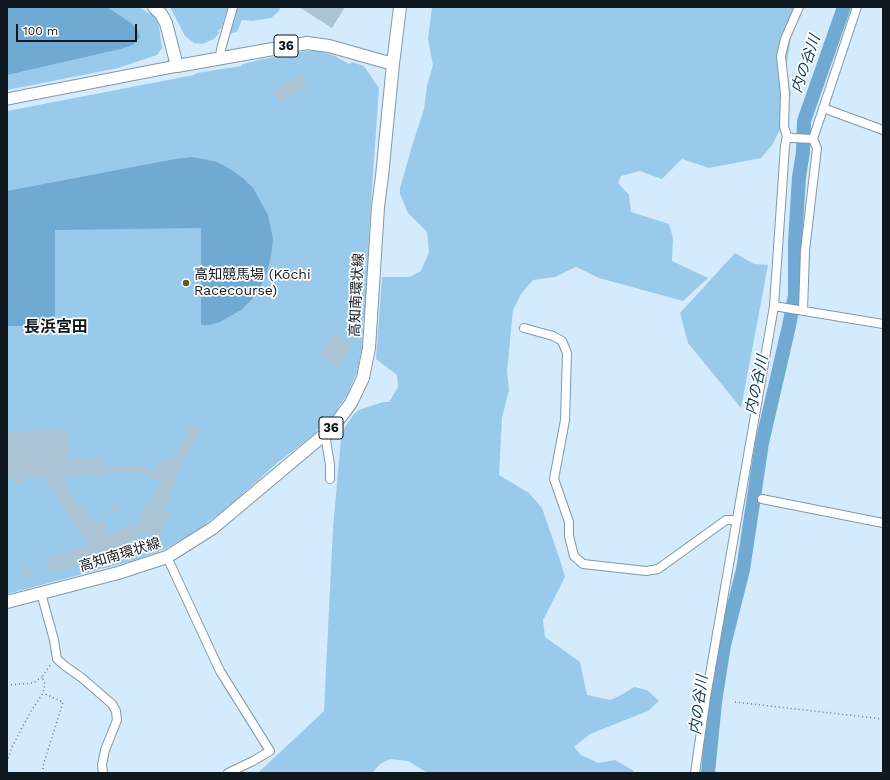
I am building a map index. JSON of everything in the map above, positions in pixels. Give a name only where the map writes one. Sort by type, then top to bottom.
[{"type":"main road","points":[[154,7],[161,14],[166,23],[177,66]]},
{"type":"main road","name":"高知南環状線","points":[[7,602],[118,573],[167,557],[214,528],[324,434],[342,416],[356,395],[368,360],[378,207],[400,7]]},
{"type":"main road","name":"36","points":[[177,66],[307,43],[331,46],[393,64]]},
{"type":"street","points":[[220,58],[221,49],[233,7]]},
{"type":"street","points":[[790,137],[784,127],[785,94],[781,56],[785,39],[799,7]]},
{"type":"street","points":[[810,139],[823,108],[857,7]]},
{"type":"street","points":[[7,99],[177,66]]},
{"type":"street","points":[[823,108],[883,130]]},
{"type":"street","points":[[790,137],[810,139],[817,148],[805,251],[801,310]]},
{"type":"street","points":[[695,773],[706,697],[736,520],[776,306],[785,146],[790,137]]},
{"type":"street","points":[[776,306],[883,324]]},
{"type":"street","points":[[524,328],[553,336],[562,341],[567,353],[565,420],[554,479],[569,522],[569,536],[574,556],[583,564],[646,571],[658,569],[726,520],[736,520]]},
{"type":"street","points":[[324,434],[330,464],[330,479]]},
{"type":"street","points":[[762,500],[883,523]]},
{"type":"street","points":[[167,557],[220,671],[270,751],[228,773]]},
{"type":"street","points":[[41,593],[54,640],[57,659],[64,666],[82,678],[114,708],[117,720],[105,750],[102,765],[103,773]]},
{"type":"path","points":[[7,685],[33,683],[42,677],[49,666],[57,659]]},
{"type":"path","points":[[7,762],[15,741],[31,711],[43,693],[44,684],[42,677]]},
{"type":"path","points":[[43,693],[63,702],[45,760],[43,773]]},
{"type":"path","points":[[735,702],[883,719]]},
{"type":"shaded area","points":[[7,7],[107,7],[131,23],[137,29],[140,37],[133,45],[120,49],[7,75]]},
{"type":"shaded area","points":[[103,7],[139,7],[148,13],[157,14],[162,48],[157,55],[118,68],[7,90],[7,70]]},
{"type":"shaded area","points":[[170,7],[228,7],[221,29],[218,30],[219,33],[214,39],[202,44],[194,43],[185,36]]},
{"type":"shaded area","points":[[235,7],[281,7],[271,18],[253,21],[242,20],[237,32],[228,34]]},
{"type":"shaded area","points":[[432,7],[797,7],[792,23],[785,72],[791,93],[784,120],[773,144],[761,158],[709,168],[682,159],[662,179],[640,171],[621,176],[618,183],[629,195],[631,212],[669,224],[673,238],[672,261],[708,278],[683,301],[599,278],[576,267],[555,277],[533,280],[521,294],[513,310],[507,371],[509,390],[502,418],[499,475],[529,493],[542,508],[565,577],[543,620],[545,637],[580,662],[587,695],[610,700],[634,687],[647,690],[659,701],[648,711],[590,734],[574,747],[581,755],[598,763],[615,760],[634,771],[632,773],[428,773],[408,761],[390,759],[380,764],[372,773],[258,773],[324,711],[333,528],[341,439],[345,427],[354,414],[359,410],[383,402],[389,402],[398,387],[397,375],[376,359],[382,277],[410,277],[421,271],[429,252],[427,232],[408,213],[400,194],[400,188],[424,109],[427,86],[433,65],[428,39]]},
{"type":"shaded area","name":"高知競馬場 (Kōchi Racecourse)","points":[[305,51],[321,51],[335,56],[349,64],[352,62],[364,66],[379,88],[362,349],[357,372],[347,395],[337,409],[336,415],[333,415],[317,430],[316,433],[277,463],[227,508],[195,532],[163,550],[138,559],[7,594],[7,111],[194,75],[197,73],[241,66],[243,64],[259,60]]},
{"type":"shaded area","points":[[192,157],[217,162],[243,178],[253,188],[268,215],[273,239],[271,257],[267,272],[261,286],[252,299],[241,310],[220,322],[209,325],[201,325],[201,228],[55,230],[55,326],[7,326],[7,191]]},
{"type":"shaded area","points":[[735,253],[754,264],[768,265],[741,408],[688,343],[680,313]]},
{"type":"building","points":[[299,7],[345,7],[332,28]]},
{"type":"building","points":[[300,74],[307,87],[279,103],[272,91]]},
{"type":"building","points":[[335,332],[353,345],[337,368],[319,355]]},
{"type":"building","points":[[190,425],[201,429],[194,446],[191,445],[187,457],[185,457],[164,510],[169,513],[158,541],[136,532],[140,547],[136,548],[136,550],[49,573],[45,558],[90,545],[57,501],[60,499],[43,477],[23,478],[23,483],[14,484],[14,477],[7,477],[7,431],[68,430],[69,457],[101,457],[101,465],[140,465],[155,470],[158,461],[161,462],[162,459],[168,461],[170,456],[178,460],[178,451]],"holes":[[[101,472],[138,472],[160,481],[152,503],[147,501],[138,524],[109,532],[105,520],[93,523],[67,489],[66,475],[101,475]]]},
{"type":"building","points":[[116,502],[121,508],[115,512],[110,506]]},
{"type":"building","points":[[24,566],[28,566],[33,570],[28,578],[21,574]]},
{"type":"waterway","name":"内の谷川","points":[[708,773],[715,702],[724,645],[743,570],[762,443],[795,295],[795,242],[799,177],[803,152],[804,121],[844,7]]},
{"type":"place","name":"高知競馬場 (Kōchi Racecourse)","points":[[186,283]]},
{"type":"district","name":"長浜宮田","points":[[56,327]]}]
